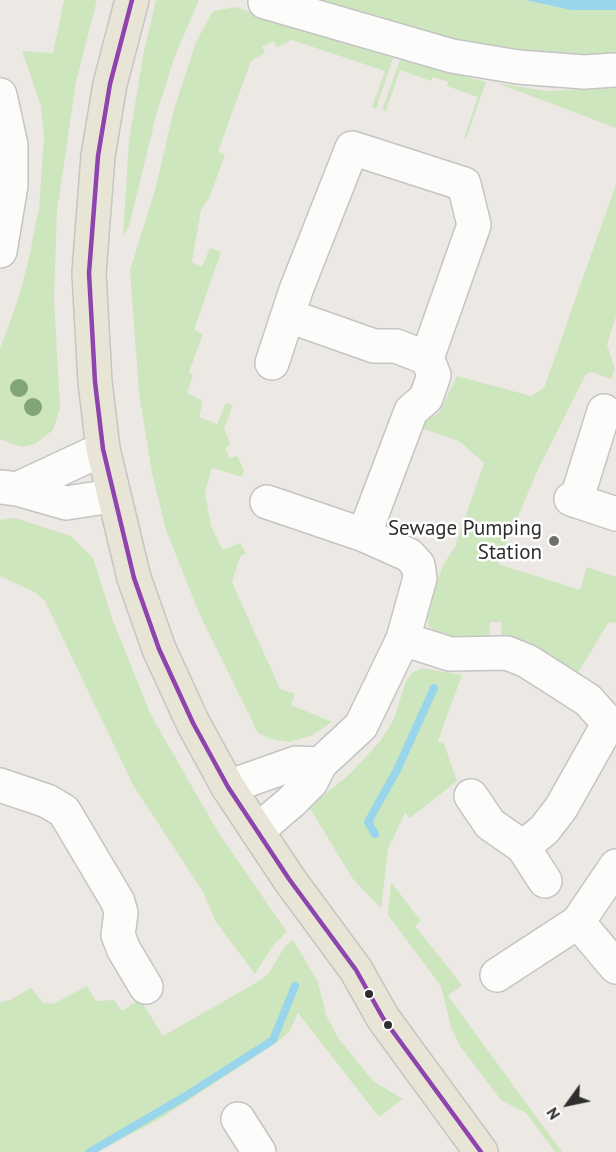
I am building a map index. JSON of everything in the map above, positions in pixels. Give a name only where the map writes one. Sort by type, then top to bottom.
[{"type":"main road","points":[[132,0],[103,123],[89,246],[93,358],[103,449],[112,496],[134,578],[159,649],[193,723],[228,787],[356,970],[384,1018],[482,1152]]},
{"type":"street","points":[[265,2],[452,56],[518,67],[584,72],[616,70]]},
{"type":"street","points":[[0,95],[11,145],[11,185],[0,251]]},
{"type":"street","points":[[272,363],[296,290],[352,148],[464,184],[474,225],[427,358],[434,375],[426,398],[411,411],[364,535]]},
{"type":"street","points":[[289,316],[374,346],[396,346],[427,358]]},
{"type":"street","points":[[604,411],[574,500],[616,514]]},
{"type":"street","points":[[9,488],[103,449]]},
{"type":"street","points":[[9,488],[66,503],[112,496]]},
{"type":"street","points":[[257,831],[311,782],[320,764],[361,726],[403,639],[420,578],[418,565],[409,555],[364,535],[267,502]]},
{"type":"street","points":[[403,639],[450,654],[507,653],[527,661],[601,711],[606,728],[594,751],[561,808],[544,830],[523,847]]},
{"type":"street","points":[[228,787],[296,763],[320,764]]},
{"type":"street","points":[[0,785],[47,801],[64,811],[118,902],[121,913],[118,935],[124,950],[146,987]]},
{"type":"street","points":[[471,796],[490,824],[523,847],[545,881]]},
{"type":"street","points":[[497,975],[578,922],[616,866]]},
{"type":"street","points":[[578,922],[616,967]]},
{"type":"street","points":[[238,1119],[260,1152]]},
{"type":"green space","points":[[64,0],[97,0],[76,82],[57,211],[54,299],[60,408],[53,430],[35,444],[21,447],[0,439],[0,349],[19,296],[29,258],[39,208],[44,137],[41,106],[22,51],[53,53]]},
{"type":"green space","points":[[156,0],[199,0],[175,56],[157,112],[129,226],[123,236],[129,140],[143,56]]},
{"type":"green space","points":[[307,0],[525,0],[571,10],[616,10],[616,53],[533,56],[475,46]]},
{"type":"green space","points":[[236,7],[393,58],[376,109],[372,107],[385,71],[292,40],[277,47],[273,41],[262,47],[265,53],[251,61],[218,152],[225,155],[210,196],[201,210],[192,262],[202,267],[210,248],[221,252],[194,330],[203,334],[189,372],[193,375],[187,393],[203,401],[199,417],[217,424],[226,403],[233,405],[224,429],[231,444],[225,448],[230,458],[237,456],[244,470],[242,477],[212,468],[205,492],[211,526],[223,550],[240,543],[246,553],[240,557],[232,582],[280,689],[295,694],[291,705],[332,722],[311,736],[289,742],[271,739],[258,733],[199,613],[166,530],[152,473],[139,393],[130,270],[155,190],[174,109],[196,42],[213,11]]},
{"type":"green space","points":[[400,60],[486,82],[466,139],[464,138],[478,97],[447,86],[448,82],[433,77],[431,81],[400,70],[386,111],[382,110]]},
{"type":"green space","points":[[497,83],[545,91],[616,88],[616,128]]},
{"type":"green space","points":[[616,184],[616,316],[607,345],[615,369],[611,379],[592,372],[586,374],[538,469],[498,564],[580,590],[587,567],[616,577],[616,623],[609,622],[577,674],[501,638],[502,622],[490,622],[489,637],[460,638],[439,633],[428,626],[427,614],[443,565],[455,547],[484,463],[459,441],[421,428],[425,421],[439,413],[457,376],[531,396],[544,388]]},
{"type":"green space","points":[[15,518],[71,536],[93,558],[113,621],[151,715],[218,832],[287,932],[274,944],[255,974],[216,922],[203,892],[133,785],[45,601],[36,593],[0,576],[0,520]]},
{"type":"green space","points":[[422,668],[462,675],[438,741],[444,744],[457,781],[410,818],[405,813],[388,849],[381,908],[353,879],[309,807],[352,772],[381,740],[394,719],[406,681],[412,673]]},
{"type":"green space","points":[[391,882],[421,921],[415,926],[462,985],[448,996],[562,1152],[555,1152],[526,1113],[501,1100],[460,1046],[451,1027],[441,986],[388,915]]},
{"type":"green space","points":[[293,940],[318,982],[326,1015],[338,1038],[373,1081],[403,1099],[379,1117],[298,1013],[289,1032],[276,1043],[163,1117],[97,1152],[0,1152],[0,1002],[10,1000],[31,988],[43,1003],[53,1004],[87,986],[96,1001],[114,1000],[122,1011],[140,999],[163,1036],[261,980],[269,973],[285,946]]},
{"type":"water","points":[[525,0],[616,0],[616,10],[571,10]]},
{"type":"waterway","points":[[375,834],[368,822],[398,768],[434,688]]},
{"type":"waterway","points":[[90,1152],[184,1097],[273,1040],[295,986]]},
{"type":"transit line","points":[[132,0],[110,84],[98,156],[89,273],[95,382],[103,449],[134,578],[159,649],[193,723],[228,787],[289,879],[356,970],[383,1018],[481,1152]]},
{"type":"place","name":"Sewage Pumping Station","points":[[554,541]]}]
